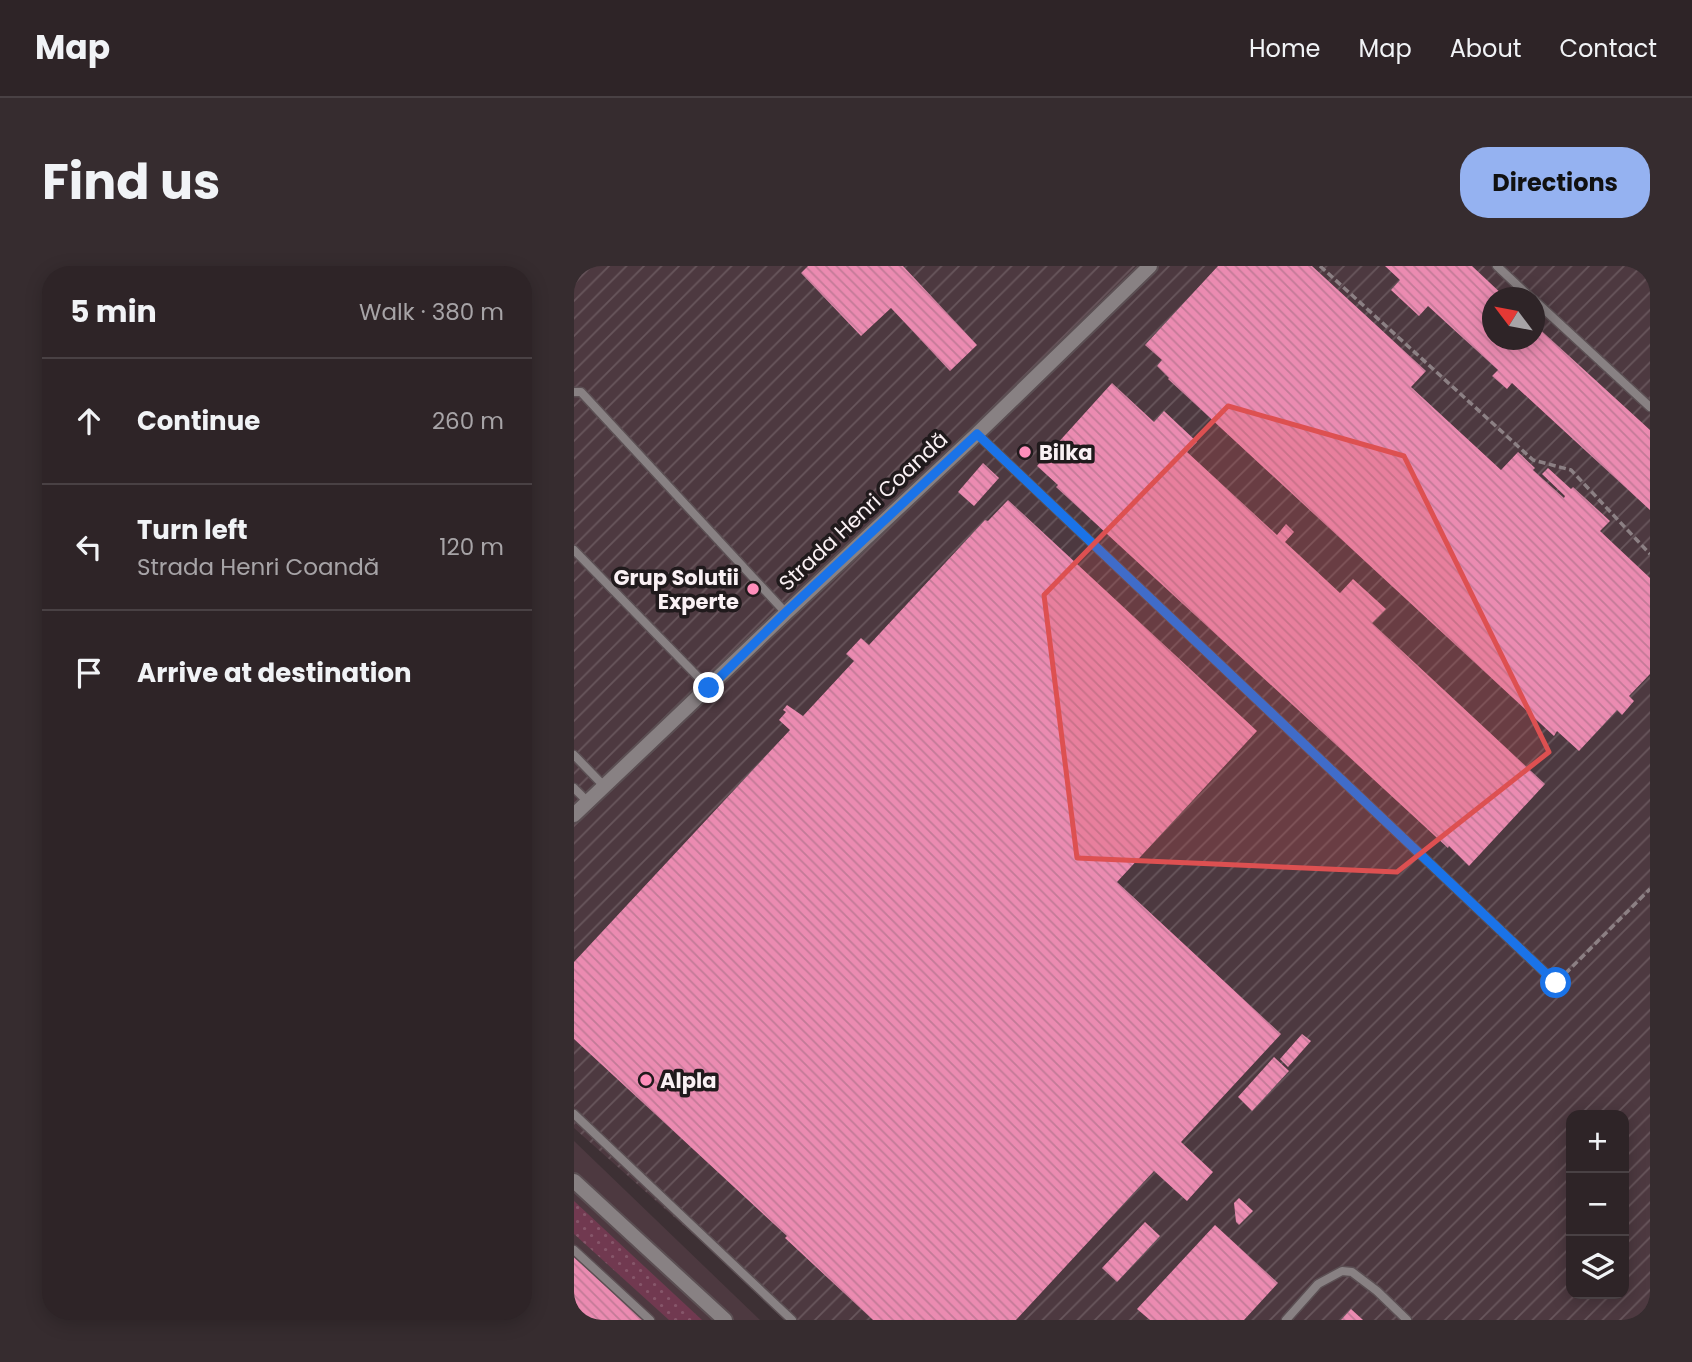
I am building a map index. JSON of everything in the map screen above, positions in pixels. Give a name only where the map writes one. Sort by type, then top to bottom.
[{"type":"street","name":"Strada Henri Coandă","points":[[574,815],[977,434],[1150,266]]},
{"type":"street","points":[[574,1181],[724,1320]]},
{"type":"lane","points":[[1497,266],[1520,287]]},
{"type":"lane","points":[[1545,310],[1650,407]]},
{"type":"lane","points":[[574,392],[581,392],[786,612]]},
{"type":"lane","points":[[977,434],[1556,983]]},
{"type":"lane","points":[[574,550],[709,688]]},
{"type":"lane","points":[[574,755],[604,786]]},
{"type":"lane","points":[[574,788],[588,802]]},
{"type":"lane","points":[[574,1114],[792,1320]]},
{"type":"lane","points":[[574,1250],[650,1320]]},
{"type":"lane","points":[[1286,1320],[1318,1284],[1342,1271],[1352,1272],[1360,1278],[1407,1320]]},
{"type":"path","points":[[1320,266],[1533,460],[1571,470],[1650,554]]},
{"type":"path","points":[[1556,983],[1650,889]]},
{"type":"highlighted area","points":[[1228,406],[1404,456],[1549,752],[1397,872],[1077,858],[1044,595]]},
{"type":"shaded area","points":[[574,266],[1650,266],[1650,1320],[790,1320],[574,1128]]},
{"type":"shaded area","points":[[574,1141],[760,1320],[574,1320]]},
{"type":"shaded area","points":[[574,1201],[702,1320],[669,1320],[574,1234]]},
{"type":"building","points":[[808,266],[903,266],[977,345],[950,371],[891,308],[861,336],[801,273]]},
{"type":"building","points":[[1218,266],[1312,266],[1426,371],[1411,387],[1501,470],[1518,452],[1535,468],[1533,470],[1564,498],[1542,474],[1548,468],[1610,521],[1600,531],[1650,578],[1650,674],[1629,696],[1634,701],[1622,715],[1617,710],[1579,751],[1557,731],[1554,736],[1157,366],[1162,360],[1145,345]]},
{"type":"building","points":[[1385,266],[1472,266],[1494,287],[1482,287],[1482,350],[1545,350],[1545,334],[1650,430],[1650,510],[1512,383],[1507,389],[1492,376],[1498,370],[1428,306],[1419,316],[1391,290],[1400,280]]},
{"type":"building","points":[[1112,383],[1154,422],[1164,411],[1197,442],[1187,452],[1277,535],[1286,524],[1294,532],[1285,542],[1340,593],[1353,579],[1386,609],[1372,623],[1545,784],[1469,866],[1056,487],[1058,485],[1037,466]]},
{"type":"building","points":[[983,463],[999,478],[974,506],[958,492]]},
{"type":"building","points":[[1008,500],[1257,731],[1117,882],[1281,1034],[1181,1142],[1213,1172],[1187,1201],[1154,1171],[1016,1320],[873,1320],[785,1238],[787,1236],[574,1039],[574,962],[790,730],[779,720],[786,712],[783,710],[787,705],[803,716],[854,661],[846,654],[861,638],[869,645],[985,520],[988,521]]},
{"type":"building","points":[[1302,1034],[1311,1041],[1288,1067],[1280,1059]]},
{"type":"building","points":[[1274,1057],[1289,1071],[1252,1111],[1238,1097]]},
{"type":"building","points":[[1239,1198],[1253,1211],[1239,1225],[1236,1222],[1234,1203]]},
{"type":"building","points":[[1145,1222],[1160,1236],[1117,1282],[1102,1268]]},
{"type":"building","points":[[1215,1225],[1278,1283],[1244,1320],[1150,1320],[1137,1309]]},
{"type":"building","points":[[574,1256],[643,1320],[574,1320]]},
{"type":"building","points":[[1351,1309],[1363,1320],[1341,1320]]},
{"type":"place","name":"Bilka","points":[[1025,452]]},
{"type":"place","name":"Grup Solutii Experte","points":[[753,589]]},
{"type":"place","name":"Alpla","points":[[646,1080]]},
{"type":"route","points":[[709,688],[786,612],[977,434],[1556,983]]}]
